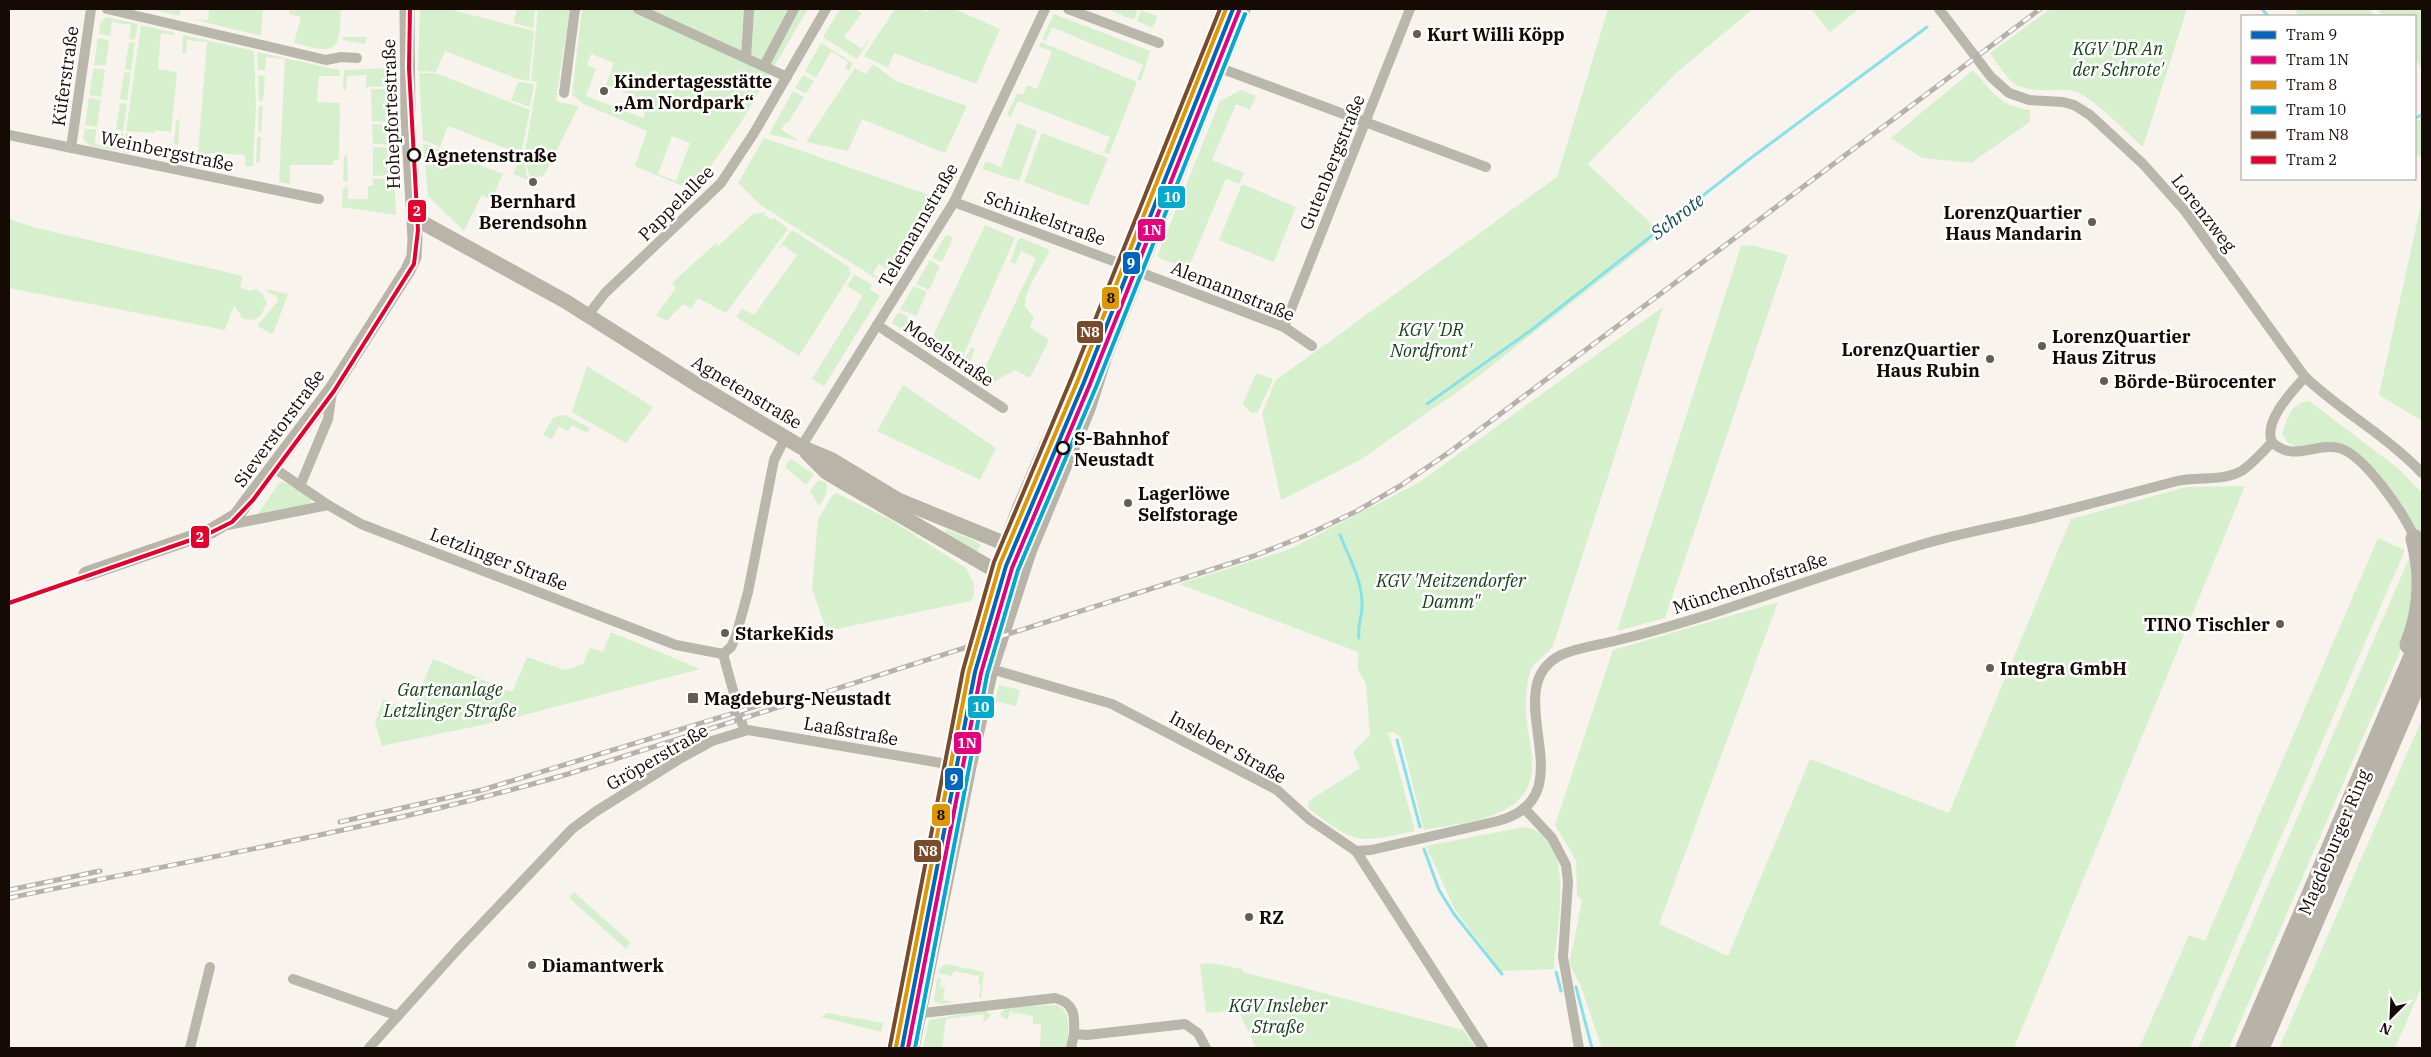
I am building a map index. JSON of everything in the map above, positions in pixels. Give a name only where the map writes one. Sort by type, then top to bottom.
[{"type":"highway","points":[[2391,708],[2389,693],[2415,629],[2421,606],[2422,579],[2415,539]]},
{"type":"highway","name":"Magdeburger Ring","points":[[2245,1048],[2422,635]]},
{"type":"highway","name":"Magdeburger Ring","points":[[2260,1048],[2422,671]]},
{"type":"main road","name":"Hohepfortestraße","points":[[406,9],[408,117],[414,218]]},
{"type":"main road","points":[[896,1048],[975,652],[996,571],[1052,433],[1077,383],[1228,9]]},
{"type":"main road","points":[[912,1048],[969,767],[991,669],[1020,577],[1088,409],[1105,356],[1243,9]]},
{"type":"main road","name":"Agnetenstraße","points":[[414,218],[588,315],[801,447],[832,460],[905,504],[1006,544]]},
{"type":"main road","name":"Sieverstorstraße","points":[[86,574],[222,526],[240,512],[332,389],[408,270],[415,251],[414,218]]},
{"type":"main road","name":"Agnetenstraße","points":[[801,447],[826,472],[996,571]]},
{"type":"main road","points":[[1006,544],[1020,577]]},
{"type":"main road","points":[[996,571],[1014,563],[1029,552]]},
{"type":"street","name":"Küferstraße","points":[[71,148],[91,9]]},
{"type":"street","points":[[107,9],[326,60],[341,57],[357,58]]},
{"type":"street","points":[[564,93],[575,9]]},
{"type":"street","points":[[638,9],[787,76]]},
{"type":"street","points":[[746,58],[749,9]]},
{"type":"street","points":[[764,66],[794,9]]},
{"type":"street","name":"Pappelallee","points":[[588,315],[605,293],[717,188],[742,154],[826,9]]},
{"type":"street","name":"Telemannstraße","points":[[801,447],[954,202],[1044,9]]},
{"type":"street","points":[[1068,9],[1159,43]]},
{"type":"street","name":"Gutenbergstraße","points":[[1284,327],[1410,9]]},
{"type":"street","name":"Lorenzweg","points":[[1939,9],[1991,76],[2009,93],[2029,100],[2063,102],[2074,105],[2090,115],[2144,164],[2185,211],[2305,377],[2330,399],[2383,438],[2422,473]]},
{"type":"street","points":[[1220,68],[1486,167]]},
{"type":"street","name":"Weinbergstraße","points":[[9,135],[319,199]]},
{"type":"street","name":"Schinkelstraße","points":[[954,202],[1124,265]]},
{"type":"street","name":"Alemannstraße","points":[[1139,272],[1284,327],[1312,346]]},
{"type":"street","name":"Moselstraße","points":[[877,325],[1003,408]]},
{"type":"street","points":[[2305,377],[2280,408],[2270,433],[2272,442],[2278,447],[2293,452],[2328,447],[2344,450],[2392,498],[2415,539]]},
{"type":"street","points":[[300,486],[328,419],[332,389]]},
{"type":"street","points":[[744,730],[723,654],[731,646],[736,636],[748,592],[774,460],[785,438]]},
{"type":"street","name":"Münchenhofstraße","points":[[1356,851],[1371,850],[1498,821],[1513,816],[1524,808],[1538,788],[1542,770],[1535,691],[1544,670],[1563,654],[1682,622],[1928,543],[2184,480],[2228,476],[2243,470],[2272,442]]},
{"type":"street","name":"Letzlinger Straße","points":[[274,468],[328,505],[361,524],[676,645],[694,650],[723,654]]},
{"type":"street","points":[[222,526],[328,505]]},
{"type":"street","name":"Insleber Straße","points":[[991,669],[1097,698],[1116,706],[1274,788],[1309,819],[1356,851],[1483,1048]]},
{"type":"street","name":"Laaßstraße","points":[[744,730],[953,765]]},
{"type":"street","name":"Gröperstraße","points":[[369,1048],[458,949],[579,823],[696,750],[744,730]]},
{"type":"street","points":[[1524,808],[1557,844],[1567,869],[1563,957],[1579,1048]]},
{"type":"street","points":[[190,1048],[210,967]]},
{"type":"street","points":[[293,978],[398,1016]]},
{"type":"street","points":[[903,1014],[919,1014],[1055,998],[1066,1003],[1072,1009],[1075,1018],[1071,1048]]},
{"type":"street","points":[[1074,1034],[1087,1035],[1185,1024],[1198,1033],[1206,1048]]},
{"type":"green space","points":[[152,9],[181,9],[179,16]]},
{"type":"green space","points":[[209,9],[263,9],[261,36],[192,19],[208,20]]},
{"type":"green space","points":[[290,9],[341,9],[337,42],[333,47],[327,49],[294,43],[301,17],[289,14]]},
{"type":"green space","points":[[420,9],[449,9],[534,31],[529,81],[518,79],[445,51],[436,72],[418,71]]},
{"type":"green space","points":[[517,9],[535,9],[533,28],[513,23]]},
{"type":"green space","points":[[538,9],[570,9],[556,99],[558,102],[579,106],[544,175],[531,180],[524,158],[537,82],[531,81]]},
{"type":"green space","points":[[582,9],[808,9],[740,124],[695,189],[685,187],[635,166],[647,131],[584,104],[572,95]],"holes":[[[591,54],[614,63],[606,85],[649,102],[643,118],[586,96],[596,69],[587,65]],[[672,136],[690,143],[676,181],[658,174]]]},
{"type":"green space","points":[[840,9],[856,9],[862,13],[844,37],[862,49],[868,42],[857,59],[823,37]]},
{"type":"green space","points":[[895,9],[922,9],[928,12],[931,9],[954,9],[1000,29],[976,84],[894,53],[888,68],[864,56]]},
{"type":"green space","points":[[1112,9],[1138,9],[1134,20],[1111,11]]},
{"type":"green space","name":"KGV 'DR Nordfront'","points":[[1608,9],[1752,10],[1676,73],[1588,164],[1661,233],[1467,385],[1360,460],[1281,500],[1262,413],[1276,380],[1557,177]]},
{"type":"green space","points":[[1811,9],[1859,9],[1830,32]]},
{"type":"green space","name":"KGV 'DR An der Schrote'","points":[[2050,9],[2187,9],[2143,147],[2100,107],[2082,94],[2069,90],[2038,90],[2013,83],[1990,53]]},
{"type":"green space","points":[[2293,9],[2369,9],[2375,15],[2299,15]]},
{"type":"green space","points":[[2376,9],[2422,9],[2422,68],[2416,60],[2416,15],[2382,15]]},
{"type":"green space","points":[[1141,10],[1157,16],[1153,28],[1137,21]]},
{"type":"green space","points":[[1054,14],[1150,51],[1141,81],[1137,79],[1143,65],[1052,27],[1046,41],[1042,39]]},
{"type":"green space","points":[[106,17],[138,24],[135,40],[129,39],[131,25],[112,22],[110,36],[99,34],[100,23]]},
{"type":"green space","points":[[141,25],[175,33],[174,35],[161,33],[158,69],[177,72],[171,132],[155,130],[155,133],[126,131]]},
{"type":"green space","points":[[183,35],[254,51],[256,105],[253,166],[245,166],[245,155],[210,153],[208,167],[197,165],[207,42],[187,40],[186,54],[182,53]]},
{"type":"green space","points":[[343,37],[367,37],[365,44],[343,40]]},
{"type":"green space","points":[[98,38],[109,40],[106,66],[94,65]]},
{"type":"green space","points":[[129,42],[135,43],[131,70],[125,69]]},
{"type":"green space","points":[[1041,42],[1137,82],[1109,154],[1104,152],[1110,137],[1018,101],[1011,117],[1007,115],[1017,93],[1023,95],[1027,85],[1037,89],[1052,51],[1039,47]]},
{"type":"green space","points":[[821,43],[853,63],[849,71],[845,68],[848,62],[831,51],[816,78],[805,71]]},
{"type":"green space","points":[[257,52],[339,70],[340,76],[319,76],[317,102],[340,103],[339,159],[333,161],[333,165],[290,165],[290,184],[279,182],[285,59],[266,57],[265,70],[258,70]]},
{"type":"green space","points":[[873,64],[896,81],[967,106],[945,153],[862,119],[848,151],[806,142],[855,68],[866,74]]},
{"type":"green space","points":[[94,68],[105,70],[101,97],[89,95]]},
{"type":"green space","points":[[388,68],[390,86],[366,87],[366,75],[347,76],[346,91],[343,88],[344,70]]},
{"type":"green space","points":[[1973,70],[1997,97],[2011,105],[2030,110],[2030,122],[1971,163],[1922,158],[1891,138]]},
{"type":"green space","points":[[124,72],[131,73],[127,101],[120,99]]},
{"type":"green space","points":[[419,73],[436,73],[530,110],[521,154],[448,126],[440,147],[423,140]]},
{"type":"green space","points":[[258,75],[265,76],[263,101],[259,101]]},
{"type":"green space","points":[[803,75],[814,81],[806,94],[795,88]]},
{"type":"green space","points":[[518,82],[534,84],[530,107],[511,100]]},
{"type":"green space","points":[[371,89],[390,89],[391,122],[372,121]]},
{"type":"green space","points":[[1241,90],[1256,96],[1250,110],[1236,104],[1212,160],[1244,173],[1239,184],[1226,179],[1188,269],[1157,257],[1220,101]]},
{"type":"green space","points":[[793,91],[804,97],[788,123],[786,122],[781,129],[799,141],[769,134]]},
{"type":"green space","points":[[89,98],[101,100],[97,127],[85,125]]},
{"type":"green space","points":[[120,103],[127,104],[123,131],[116,129]]},
{"type":"green space","points":[[259,106],[263,106],[261,132],[258,132]]},
{"type":"green space","points":[[180,119],[178,145],[174,144],[176,121]]},
{"type":"green space","points":[[2422,119],[2422,157],[2416,154],[2416,122]]},
{"type":"green space","points":[[1017,123],[1037,131],[1019,181],[982,169],[986,161],[1001,167]]},
{"type":"green space","points":[[372,124],[391,125],[392,144],[373,144]]},
{"type":"green space","points":[[85,129],[96,129],[95,144],[113,147],[116,132],[123,133],[120,151],[90,146],[83,138]]},
{"type":"green space","points":[[1042,133],[1108,158],[1088,206],[1024,182]]},
{"type":"green space","points":[[126,134],[132,134],[130,153],[123,152]]},
{"type":"green space","points":[[257,137],[261,137],[260,162],[256,162]]},
{"type":"green space","points":[[764,138],[938,198],[883,283],[760,205],[738,183]],"holes":[[[879,264],[889,271],[883,280],[873,274]]]},
{"type":"green space","points":[[423,143],[503,174],[494,194],[488,198],[482,195],[464,231],[428,196]]},
{"type":"green space","points":[[373,147],[393,148],[394,175],[373,176]]},
{"type":"green space","points":[[347,154],[348,182],[343,180],[344,157]]},
{"type":"green space","points":[[520,158],[523,159],[528,180],[513,174]]},
{"type":"green space","points":[[394,178],[396,215],[342,207],[343,189],[348,186],[348,199],[368,199],[368,186],[373,186],[373,179]]},
{"type":"green space","points":[[1242,184],[1296,207],[1274,262],[1219,240]]},
{"type":"green space","points":[[2422,200],[2422,421],[2379,395]]},
{"type":"green space","points":[[766,212],[764,215],[772,220],[774,218],[788,229],[726,313],[698,298],[691,309],[683,304],[667,321],[656,315],[676,288],[672,283],[716,243],[718,246],[753,214]]},
{"type":"green space","points":[[9,219],[33,227],[243,276],[240,287],[249,291],[256,289],[262,293],[267,303],[261,315],[254,320],[243,319],[234,305],[225,330],[9,288]]},
{"type":"green space","points":[[985,225],[1015,238],[958,367],[928,347]]},
{"type":"green space","points":[[791,231],[794,231],[849,267],[851,274],[799,356],[736,317],[742,308],[754,315],[797,255],[783,245],[777,250]]},
{"type":"green space","points":[[946,235],[953,238],[942,262],[932,258]]},
{"type":"green space","points":[[1021,238],[1050,250],[1031,284],[1025,307],[1034,317],[1030,327],[1049,340],[1030,378],[1015,370],[986,386],[960,369],[971,347],[975,349],[970,362],[985,368],[1036,258],[1021,251],[1015,264],[1010,262],[1018,240]]},
{"type":"green space","points":[[1751,245],[1788,255],[1665,618],[1617,631],[1741,246]]},
{"type":"green space","points":[[930,260],[940,266],[929,290],[916,284]]},
{"type":"green space","points":[[854,274],[872,285],[870,289],[880,296],[824,386],[812,379],[863,296],[847,286]]},
{"type":"green space","points":[[914,286],[927,292],[916,316],[900,309]]},
{"type":"green space","points":[[267,289],[288,294],[273,334],[257,326],[278,301],[277,296],[269,293]]},
{"type":"green space","name":"KGV 'Meitzendorfer Damm\"","points":[[1663,307],[1553,646],[1534,665],[1529,678],[1526,694],[1526,717],[1531,745],[1532,767],[1529,785],[1520,798],[1508,808],[1492,815],[1475,821],[1424,830],[1401,738],[1394,732],[1387,733],[1391,741],[1415,831],[1368,839],[1347,835],[1337,829],[1308,808],[1309,801],[1360,768],[1353,752],[1370,735],[1366,684],[1358,669],[1358,652],[1179,584],[1290,549],[1418,483]]},
{"type":"green space","points":[[898,312],[914,320],[908,333],[892,323]]},
{"type":"green space","points":[[587,366],[653,407],[626,443],[572,412]]},
{"type":"green space","points":[[1256,373],[1273,379],[1258,412],[1251,413],[1243,404]]},
{"type":"green space","points":[[903,385],[996,448],[980,480],[877,431]]},
{"type":"green space","points":[[2309,401],[2399,469],[2422,493],[2422,548],[2413,524],[2393,493],[2376,473],[2351,449],[2335,442],[2297,447],[2288,443],[2282,434],[2288,417],[2298,404]]},
{"type":"green space","points":[[565,415],[590,428],[587,433],[572,425],[568,431],[559,426],[552,439],[543,435],[553,418]]},
{"type":"green space","points":[[791,459],[814,474],[806,485],[786,468],[786,464]]},
{"type":"green space","points":[[818,480],[826,483],[827,487],[826,495],[819,506],[810,491]]},
{"type":"green space","points":[[280,482],[290,484],[311,498],[311,503],[256,516]]},
{"type":"green space","points":[[2245,486],[2014,1048],[1602,1048],[1580,984],[1569,964],[1582,901],[1577,895],[1576,860],[1555,825],[1613,650],[1778,602],[1659,924],[1728,956],[1810,759],[1949,813],[2071,519],[2186,487]]},
{"type":"green space","points":[[836,493],[891,520],[966,568],[974,584],[974,594],[971,601],[827,631],[812,589],[818,520],[832,496]]},
{"type":"green space","points":[[946,529],[981,545],[976,553],[944,533]]},
{"type":"green space","points":[[2378,538],[2405,550],[2190,1048],[2139,1048],[2189,935],[2205,941]]},
{"type":"green space","points":[[2413,549],[2416,567],[2405,640],[2229,1048],[2198,1048]]},
{"type":"green space","name":"Gartenanlage Letzlinger Straße","points":[[611,632],[700,669],[505,720],[382,746],[375,723],[383,699],[411,711],[433,659],[512,692],[527,657],[565,670],[583,664],[590,648],[603,652]]},
{"type":"green space","points":[[999,685],[1020,690],[1016,706],[995,701]]},
{"type":"green space","points":[[2422,719],[2422,986],[2395,1048],[2279,1048]]},
{"type":"green space","points":[[1524,827],[1541,834],[1552,847],[1558,866],[1560,910],[1554,969],[1501,971],[1455,910],[1426,846]]},
{"type":"green space","points":[[574,892],[631,943],[626,949],[569,898]]},
{"type":"green space","name":"KGV Insleber Straße","points":[[1210,963],[1243,969],[1243,972],[1463,1030],[1476,1048],[1256,1048],[1238,1010],[1206,1013],[1200,964]]},
{"type":"green space","points":[[946,964],[984,972],[981,998],[979,998],[981,985],[978,983],[979,976],[954,971],[952,976],[938,973],[939,969]]},
{"type":"green space","points":[[937,978],[941,978],[940,987],[945,988],[943,1000],[955,1002],[941,1004],[934,1001]]},
{"type":"green space","points":[[1055,1005],[1065,1011],[1067,1017],[1067,1048],[1040,1048],[1041,1024],[1033,1024],[1033,1016],[1010,1012],[1008,1019],[1003,1018],[1000,1014],[1006,1007]]},
{"type":"green space","points":[[985,1010],[991,1016],[984,1022],[983,1014],[946,1019],[942,1048],[923,1048],[929,1020]]},
{"type":"green space","points":[[828,1013],[883,1023],[881,1032],[821,1017]]},
{"type":"waterway","name":"Schrote","points":[[2262,9],[2267,15]]},
{"type":"waterway","name":"Schrote","points":[[1427,404],[1530,331],[1747,161],[1927,27]]},
{"type":"waterway","name":"Schrote","points":[[2416,118],[2422,115]]},
{"type":"waterway","points":[[1340,535],[1360,585],[1362,607],[1359,638]]},
{"type":"waterway","points":[[1397,740],[1420,827]]},
{"type":"waterway","points":[[1424,849],[1439,890],[1454,914],[1502,974]]},
{"type":"waterway","points":[[1556,972],[1561,991]]},
{"type":"waterway","points":[[1576,987],[1592,1048]]},
{"type":"railway","points":[[9,898],[360,826],[499,793],[568,774],[1254,556],[1309,534],[1357,511],[1400,486],[1451,451],[2040,9]]},
{"type":"railway","points":[[340,822],[482,790],[783,698]]},
{"type":"railway","points":[[9,890],[100,871]]},
{"type":"tram line","name":"2","points":[[9,603],[208,534],[232,522],[253,500],[334,391],[414,264],[418,230],[409,68],[410,9]]},
{"type":"tram line","name":"N8","points":[[890,1046],[963,670],[994,562],[1072,377],[1220,9]]},
{"type":"tram line","name":"8","points":[[896,1047],[969,671],[1000,564],[1078,380],[1226,9]]},
{"type":"tram line","name":"9","points":[[902,1048],[975,672],[1006,566],[1084,382],[1233,9]]},
{"type":"tram line","name":"1N","points":[[908,1048],[981,673],[1012,568],[1090,384],[1239,11]]},
{"type":"tram line","name":"10","points":[[915,1048],[987,675],[1018,570],[1096,387],[1245,14]]},
{"type":"place","name":"Kurt Willi Köpp","points":[[1417,34]]},
{"type":"place","name":"Kindertagesstätte „Am Nordpark“","points":[[604,91]]},
{"type":"place","name":"Agnetenstraße","points":[[414,155]]},
{"type":"place","name":"Bernhard Berendsohn","points":[[533,182]]},
{"type":"place","name":"LorenzQuartier Haus Mandarin","points":[[2092,222]]},
{"type":"place","name":"LorenzQuartier Haus Zitrus","points":[[2042,346]]},
{"type":"place","name":"LorenzQuartier Haus Rubin","points":[[1990,359]]},
{"type":"place","name":"Börde-Bürocenter","points":[[2104,381]]},
{"type":"place","name":"S-Bahnhof Neustadt","points":[[1063,448]]},
{"type":"place","name":"Lagerlöwe Selfstorage","points":[[1128,503]]},
{"type":"place","name":"TINO Tischler","points":[[2280,624]]},
{"type":"place","name":"StarkeKids","points":[[725,633]]},
{"type":"place","name":"Integra GmbH","points":[[1990,668]]},
{"type":"place","name":"Magdeburg-Neustadt","points":[[693,698]]},
{"type":"place","name":"RZ","points":[[1249,917]]},
{"type":"place","name":"Diamantwerk","points":[[532,965]]}]
